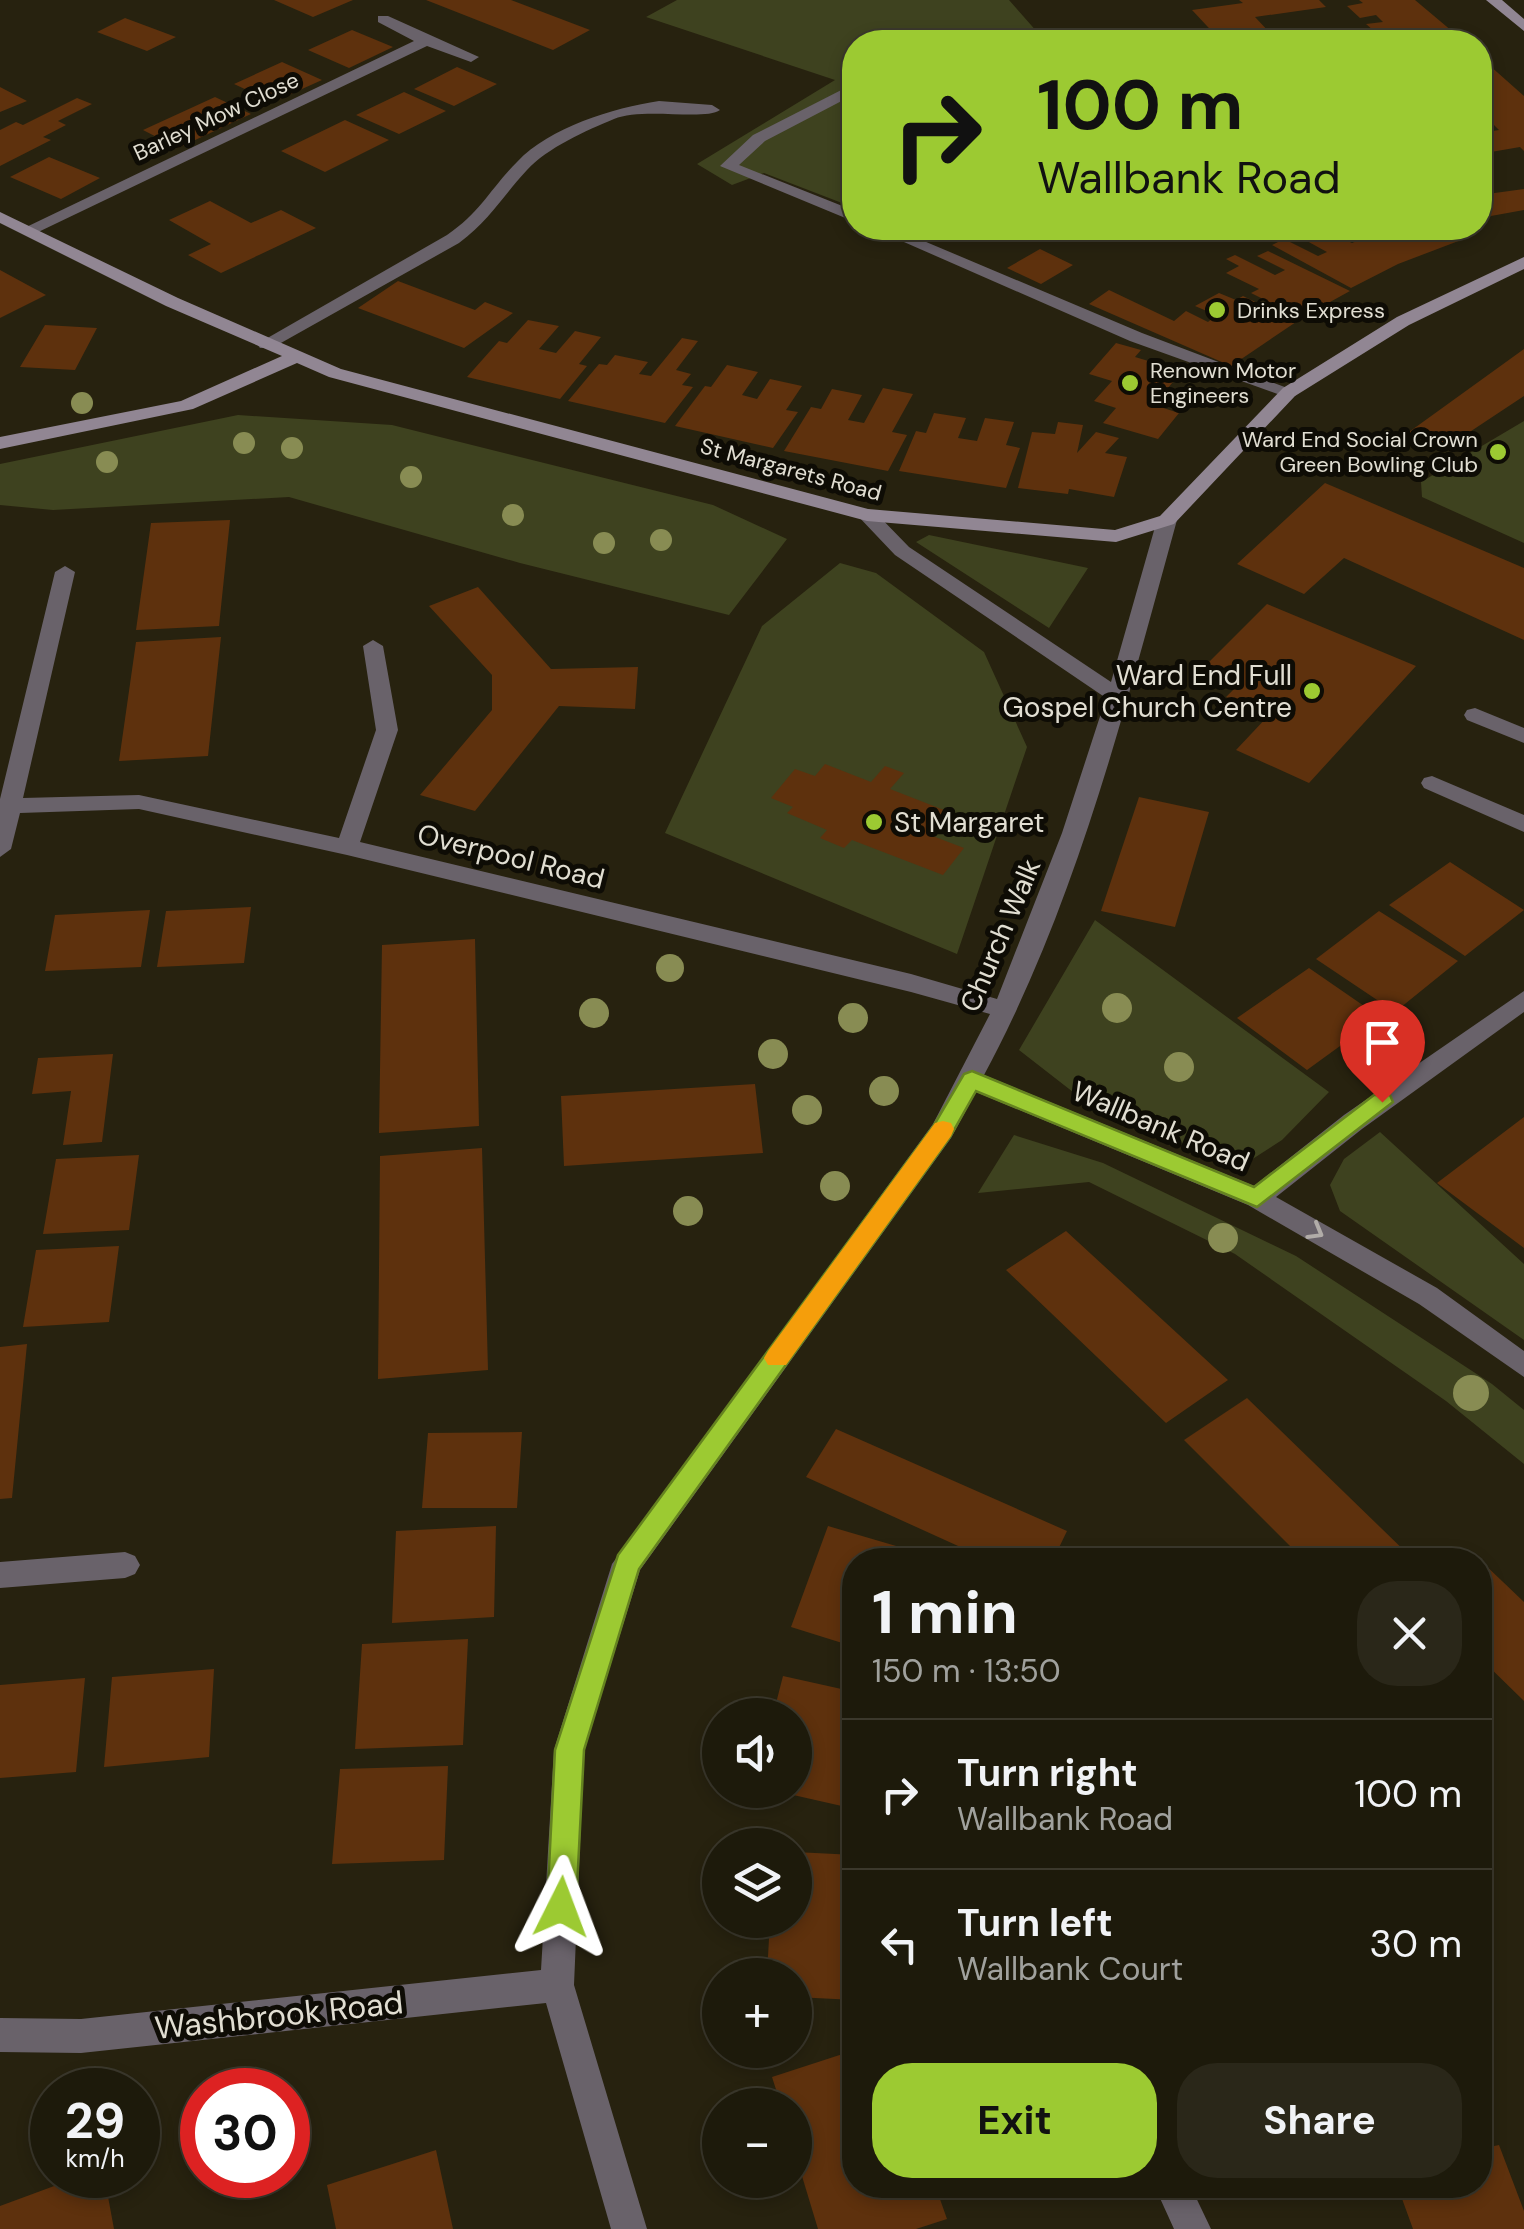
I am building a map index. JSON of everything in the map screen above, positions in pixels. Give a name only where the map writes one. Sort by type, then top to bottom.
[{"type":"street","points":[[1500,2],[1524,27]]},
{"type":"street","points":[[383,20],[426,42],[471,57]]},
{"type":"street","name":"Barley Mow Close","points":[[26,231],[426,42]]},
{"type":"street","points":[[842,95],[759,138],[728,166],[842,212]]},
{"type":"street","points":[[266,344],[481,220],[524,163],[582,127],[616,112],[659,106],[712,110]]},
{"type":"street","name":"St Margarets Road","points":[[0,217],[266,344],[353,378],[867,515],[1116,536],[1167,520],[1289,392],[1403,321],[1524,262]]},
{"type":"street","points":[[908,240],[1136,336],[1289,392]]},
{"type":"street","points":[[0,443],[186,405],[295,357]]},
{"type":"street","points":[[867,515],[902,551],[1118,697]]},
{"type":"street","name":"Church Walk","points":[[630,2229],[557,1985],[570,1750],[628,1564],[942,1131],[972,1080],[1052,896],[1118,697],[1167,520]]},
{"type":"street","points":[[0,849],[6,806],[65,572]]},
{"type":"street","points":[[348,847],[387,730],[373,646]]},
{"type":"street","points":[[1475,714],[1524,736]]},
{"type":"street","points":[[1432,783],[1524,826]]},
{"type":"street","name":"Overpool Road","points":[[6,806],[140,802],[348,847],[911,982],[1002,1009]]},
{"type":"street","points":[[1257,1198],[1354,1122],[1524,1000]]},
{"type":"street","name":"Wallbank Road","points":[[972,1080],[1257,1198],[1428,1296],[1524,1366]]},
{"type":"street","points":[[0,1574],[125,1565]]},
{"type":"street","name":"Washbrook Road","points":[[0,2036],[81,2036],[557,1985]]},
{"type":"street","points":[[1178,2198],[1193,2229]]},
{"type":"green space","points":[[677,0],[1009,0],[1035,30],[842,30],[842,203],[764,173],[732,185],[697,164],[835,80],[646,17]]},
{"type":"green space","points":[[238,415],[392,425],[713,505],[787,539],[729,615],[520,563],[289,497],[53,510],[0,505],[0,464]]},
{"type":"green space","name":"Ward End Social Crown Green Bowling Club","points":[[1524,421],[1524,543],[1422,497],[1421,482]]},
{"type":"green space","points":[[929,535],[1088,568],[1049,628],[916,542]]},
{"type":"green space","points":[[840,563],[876,573],[984,652],[1027,747],[957,954],[665,833],[762,626]]},
{"type":"green space","points":[[1095,920],[1329,1092],[1282,1140],[1237,1169],[1091,1106],[1019,1050]]},
{"type":"green space","points":[[1380,1132],[1524,1264],[1524,1340],[1340,1211],[1330,1185],[1344,1159]]},
{"type":"green space","points":[[1014,1135],[1103,1163],[1296,1256],[1492,1384],[1524,1410],[1524,1464],[1446,1401],[1235,1254],[1089,1182],[978,1193]]},
{"type":"building","points":[[274,0],[353,0],[313,17]]},
{"type":"building","points":[[426,0],[511,0],[590,30],[553,50]]},
{"type":"building","points":[[1239,0],[1319,0],[1326,7],[1255,17],[1267,30],[1211,30],[1192,10],[1243,3]]},
{"type":"building","points":[[1359,0],[1415,0],[1451,30],[1373,30],[1366,24],[1383,22],[1376,15],[1360,18],[1347,6],[1363,3]]},
{"type":"building","points":[[125,18],[176,37],[147,51],[97,32]]},
{"type":"building","points":[[352,30],[393,47],[349,68],[308,50]]},
{"type":"building","points":[[282,62],[322,80],[273,102],[234,84]]},
{"type":"building","points":[[457,67],[497,84],[454,106],[414,89]]},
{"type":"building","points":[[1492,68],[1524,96],[1524,151],[1520,147],[1492,152],[1492,131],[1499,130],[1492,123]]},
{"type":"building","points":[[0,87],[27,101],[0,112]]},
{"type":"building","points":[[404,92],[446,111],[399,134],[356,115]]},
{"type":"building","points":[[215,97],[251,114],[178,148],[143,130]]},
{"type":"building","points":[[77,98],[92,104],[58,121],[66,125],[43,137],[51,140],[0,166],[0,130],[16,122],[23,125]]},
{"type":"building","points":[[345,120],[389,140],[325,172],[281,151]]},
{"type":"building","points":[[49,157],[100,178],[61,199],[10,177]]},
{"type":"building","points":[[1524,189],[1524,210],[1492,216],[1492,193]]},
{"type":"building","points":[[210,201],[251,223],[281,210],[316,228],[221,273],[188,255],[211,244],[169,220]]},
{"type":"building","points":[[1286,240],[1318,256],[1327,252],[1305,240],[1461,240],[1398,264],[1351,288],[1272,245]]},
{"type":"building","points":[[1040,249],[1073,265],[1041,284],[1007,268]]},
{"type":"building","points":[[1268,251],[1350,291],[1301,318],[1251,293],[1259,289],[1226,273],[1239,266],[1226,259],[1235,255],[1275,275],[1285,270],[1257,256]]},
{"type":"building","points":[[0,270],[46,295],[0,318]]},
{"type":"building","points":[[398,281],[475,310],[485,302],[513,313],[464,348],[358,308]]},
{"type":"building","points":[[1109,290],[1174,321],[1186,311],[1208,322],[1216,315],[1195,306],[1219,293],[1236,300],[1243,296],[1296,322],[1231,366],[1089,304]]},
{"type":"building","points":[[528,320],[559,326],[539,349],[556,353],[575,331],[601,337],[579,364],[587,366],[560,399],[467,377],[499,341],[507,343]]},
{"type":"building","points":[[45,325],[97,328],[75,370],[20,367]]},
{"type":"building","points":[[682,338],[698,341],[676,370],[691,374],[682,385],[693,387],[665,423],[568,401],[599,364],[607,365],[615,355],[648,362],[639,374],[651,376]]},
{"type":"building","points":[[1116,343],[1141,350],[1135,357],[1182,371],[1154,405],[1179,413],[1158,439],[1103,423],[1116,408],[1094,401],[1112,381],[1089,374]]},
{"type":"building","points":[[1524,349],[1524,396],[1444,449],[1409,432]]},
{"type":"building","points":[[727,365],[758,372],[742,395],[757,399],[770,379],[802,386],[786,410],[798,412],[773,448],[675,426],[705,386],[711,387]]},
{"type":"building","points":[[883,388],[913,394],[892,432],[907,435],[888,471],[784,451],[811,407],[821,409],[832,389],[862,395],[848,420],[864,423]]},
{"type":"building","points":[[934,413],[966,418],[958,438],[977,441],[985,418],[1014,422],[1006,445],[1020,448],[1006,488],[899,471],[916,431],[926,433]]},
{"type":"building","points":[[1058,422],[1083,425],[1077,453],[1096,432],[1119,438],[1105,453],[1127,457],[1114,497],[1069,489],[1068,494],[1018,488],[1032,432],[1055,434]]},
{"type":"building","points":[[1325,483],[1524,568],[1524,640],[1344,558],[1304,594],[1237,564]]},
{"type":"building","points":[[230,520],[219,626],[136,630],[151,523]]},
{"type":"building","points":[[478,587],[551,669],[638,667],[635,709],[559,706],[475,811],[420,795],[492,710],[492,675],[429,606]]},
{"type":"building","name":"Ward End Full Gospel Church Centre","points":[[1267,604],[1416,666],[1309,783],[1236,750],[1268,716],[1226,697],[1238,685],[1202,669]]},
{"type":"building","points":[[221,637],[208,756],[119,761],[136,642]]},
{"type":"building","name":"St Margaret","points":[[825,764],[871,782],[885,766],[904,773],[890,789],[949,812],[930,835],[964,848],[943,875],[852,840],[844,848],[820,838],[827,830],[787,813],[793,807],[771,798],[795,769],[815,776]]},
{"type":"building","points":[[1139,797],[1209,812],[1175,927],[1101,911]]},
{"type":"building","points":[[1450,862],[1524,910],[1465,956],[1389,905]]},
{"type":"building","points":[[251,907],[244,963],[157,967],[166,911]]},
{"type":"building","points":[[150,910],[141,967],[45,971],[55,915]]},
{"type":"building","points":[[1379,911],[1458,961],[1395,1012],[1316,959]]},
{"type":"building","points":[[475,939],[479,1126],[379,1133],[382,945]]},
{"type":"building","points":[[1309,968],[1380,1017],[1307,1070],[1237,1018]]},
{"type":"building","points":[[113,1054],[102,1142],[63,1145],[71,1091],[32,1094],[38,1058]]},
{"type":"building","points":[[755,1084],[763,1153],[564,1166],[561,1096]]},
{"type":"building","points":[[1524,1117],[1524,1248],[1437,1183]]},
{"type":"building","points":[[482,1148],[488,1370],[378,1379],[380,1156]]},
{"type":"building","points":[[139,1155],[129,1230],[43,1234],[56,1159]]},
{"type":"building","points":[[1066,1231],[1228,1380],[1166,1423],[1006,1270]]},
{"type":"building","points":[[119,1246],[109,1322],[23,1327],[36,1250]]},
{"type":"building","points":[[27,1344],[12,1498],[0,1499],[0,1347]]},
{"type":"building","points":[[1247,1398],[1402,1548],[1292,1548],[1184,1440]]},
{"type":"building","points":[[836,1429],[1067,1531],[1059,1548],[963,1548],[806,1477]]},
{"type":"building","points":[[522,1432],[517,1508],[422,1508],[428,1433]]},
{"type":"building","points":[[496,1526],[494,1617],[392,1623],[396,1531]]},
{"type":"building","points":[[828,1526],[903,1548],[842,1548],[842,1643],[791,1627]]},
{"type":"building","points":[[1492,1571],[1524,1602],[1524,1701],[1492,1670]]},
{"type":"building","points":[[468,1639],[463,1745],[355,1749],[362,1644]]},
{"type":"building","points":[[214,1669],[209,1757],[104,1767],[112,1677]]},
{"type":"building","points":[[783,1676],[842,1689],[842,1806],[812,1799],[812,1698],[777,1698]]},
{"type":"building","points":[[85,1678],[76,1772],[0,1778],[0,1685]]},
{"type":"building","points":[[448,1766],[444,1860],[332,1864],[340,1769]]},
{"type":"building","points":[[812,1853],[842,1854],[842,1999],[812,1998],[812,1958],[768,1958],[769,1938],[812,1938]]},
{"type":"building","points":[[842,2054],[842,2198],[940,2198],[947,2219],[916,2229],[818,2229],[809,2198],[812,2198],[812,2088],[776,2088],[772,2077],[812,2068],[812,2064]]},
{"type":"building","points":[[1499,2145],[1524,2211],[1524,2229],[1413,2229],[1402,2198],[1492,2198],[1492,2146]]},
{"type":"building","points":[[436,2150],[453,2229],[336,2229],[327,2185]]},
{"type":"building","points":[[30,2195],[30,2198],[108,2198],[114,2229],[0,2229],[0,2206]]},
{"type":"slow traffic","points":[[777,1358],[943,1129]]},
{"type":"place","name":"Drinks Express","points":[[1217,310]]},
{"type":"place","name":"Renown Motor Engineers","points":[[1130,383]]},
{"type":"place","name":"Ward End Social Crown Green Bowling Club","points":[[1498,452]]},
{"type":"place","name":"Ward End Full Gospel Church Centre","points":[[1312,691]]},
{"type":"place","name":"St Margaret","points":[[874,822]]},
{"type":"route","points":[[561,1907],[570,1750],[628,1564],[942,1131],[972,1080],[1257,1198],[1382,1102]]}]
